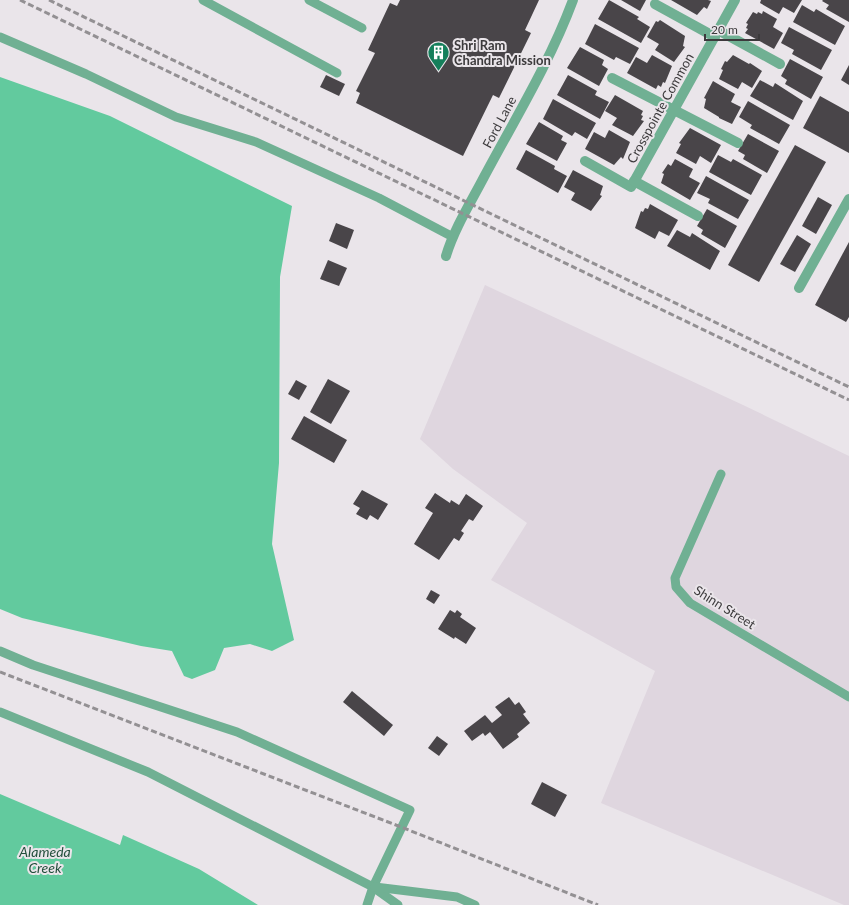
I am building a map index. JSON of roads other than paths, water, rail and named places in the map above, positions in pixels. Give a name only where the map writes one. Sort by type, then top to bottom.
[{"type":"street","name":"Ford Lane","points":[[446,256],[453,237],[561,33],[573,0]]},
{"type":"street","name":"Crosspointe Common","points":[[632,184],[735,0]]},
{"type":"street","points":[[655,4],[780,64]]},
{"type":"street","points":[[612,78],[738,143]]},
{"type":"street","points":[[585,161],[698,216]]},
{"type":"street","points":[[799,288],[849,199]]},
{"type":"lane","points":[[204,0],[337,73]]},
{"type":"lane","points":[[309,0],[362,28]]},
{"type":"lane","points":[[0,37],[86,74],[176,117],[256,142],[379,198],[453,237]]},
{"type":"lane","name":"Shinn Street","points":[[721,474],[675,578],[676,586],[690,603],[849,697]]},
{"type":"lane","points":[[0,651],[33,665],[237,732],[410,810],[373,887],[367,905]]},
{"type":"lane","points":[[0,712],[148,772],[373,887],[398,905]]},
{"type":"lane","points":[[373,887],[458,897],[475,905]]},
{"type":"water","points":[[0,77],[110,116],[292,206],[280,277],[279,463],[272,544],[294,640],[272,651],[250,644],[224,648],[215,670],[192,679],[184,676],[172,651],[141,646],[22,618],[0,609]]},
{"type":"water","name":"Alameda Creek","points":[[0,794],[120,845],[123,835],[199,869],[258,905],[0,905]]},
{"type":"railway","points":[[20,0],[849,400]]},
{"type":"railway","points":[[49,0],[849,387]]},
{"type":"railway","points":[[0,672],[598,905]]},
{"type":"place","name":"Shri Ram Chandra Mission","points":[[439,72]]}]
